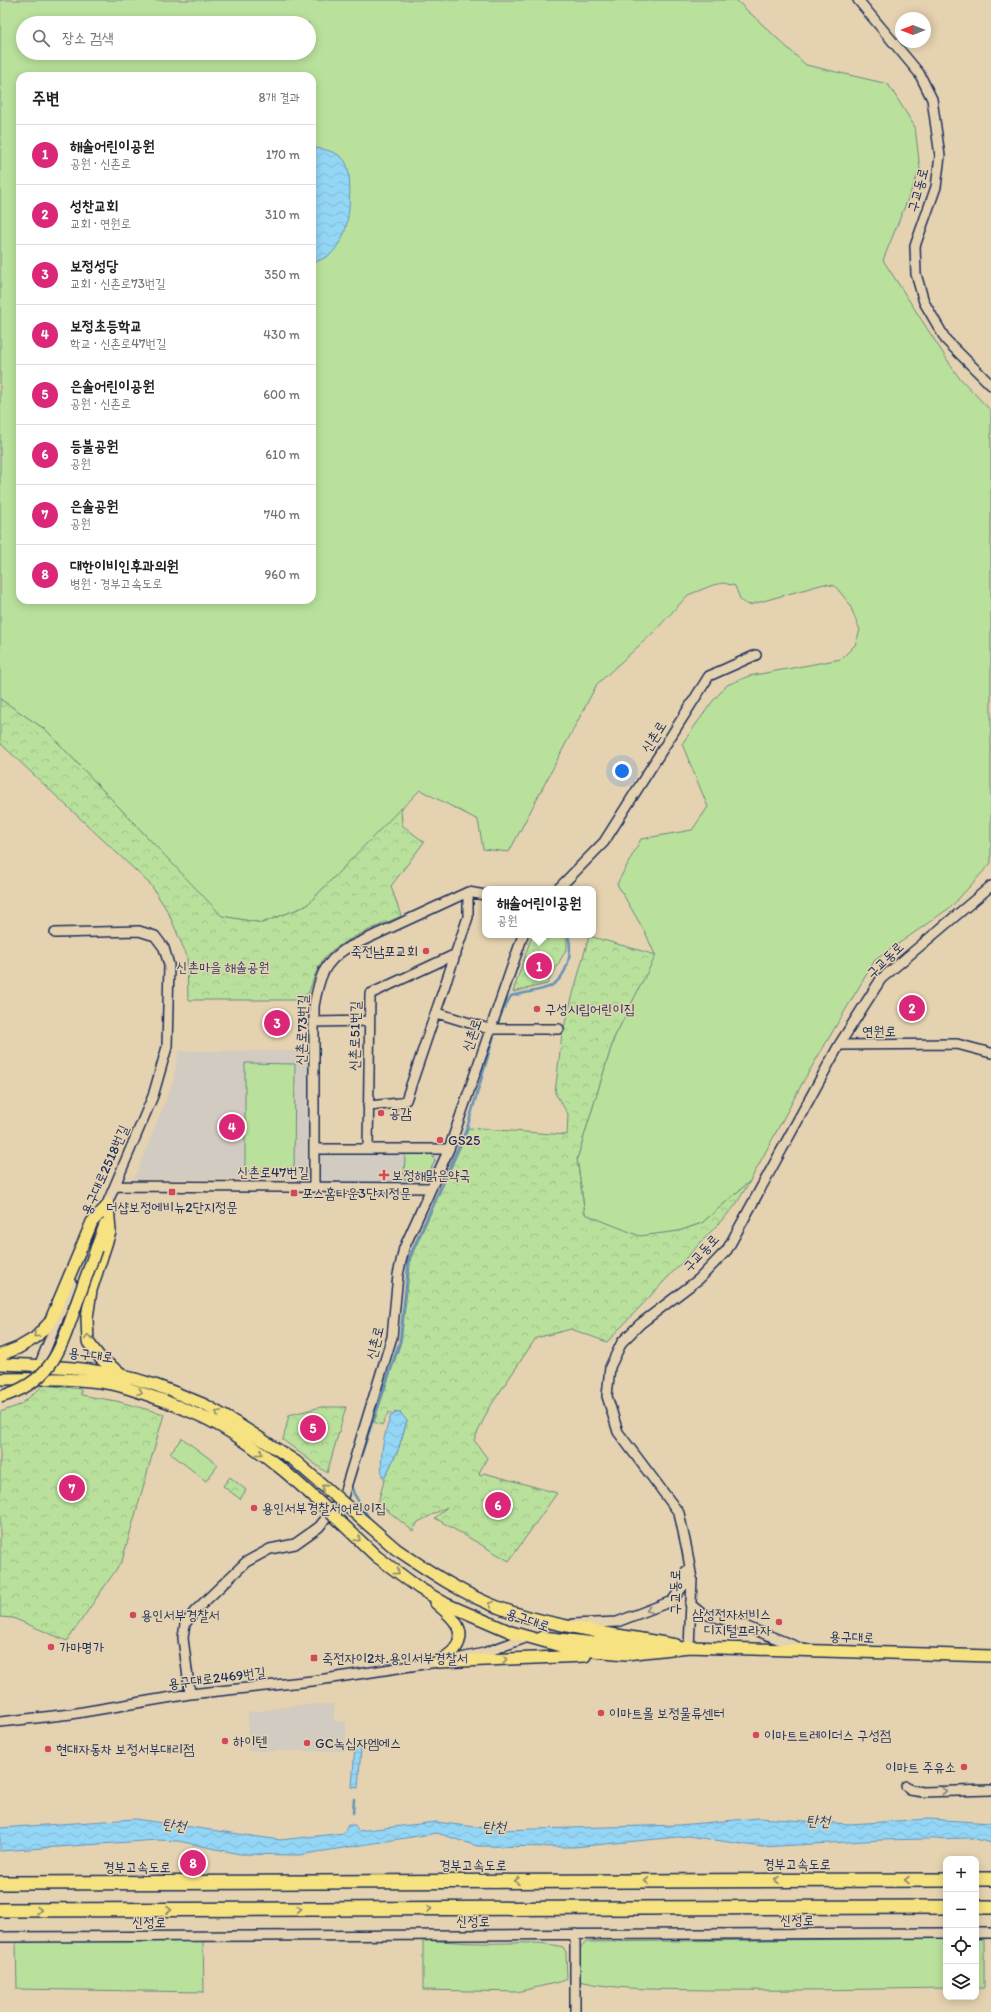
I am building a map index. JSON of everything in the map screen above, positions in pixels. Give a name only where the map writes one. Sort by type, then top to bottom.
[{"type":"highway","points":[[979,1879],[991,1879]]},
{"type":"highway","name":"경부고속도로","points":[[0,1883],[943,1880]]},
{"type":"highway","points":[[0,1910],[943,1907]]},
{"type":"highway","points":[[979,1907],[991,1907]]},
{"type":"main road","points":[[0,1397],[17,1392],[34,1381],[50,1365],[61,1348],[105,1227],[108,1205]]},
{"type":"main road","points":[[0,1355],[18,1348],[35,1338],[50,1322],[92,1222],[108,1205]]},
{"type":"main road","points":[[108,1205],[110,1232],[91,1290],[86,1318],[88,1342],[101,1359],[123,1375]]},
{"type":"main road","points":[[0,1364],[2,1366],[0,1369]]},
{"type":"main road","name":"용구대로","points":[[0,1364],[70,1367],[123,1375],[136,1378],[176,1393],[205,1405],[231,1420],[295,1462],[396,1549],[459,1589],[500,1608],[567,1624],[689,1647]]},
{"type":"main road","points":[[84,1380],[80,1375],[84,1372],[126,1379],[136,1378]]},
{"type":"main road","name":"용구대로","points":[[0,1379],[84,1380],[119,1386],[165,1401],[208,1419],[247,1443],[296,1482],[376,1556],[419,1588],[459,1610],[528,1637],[571,1649],[626,1654],[689,1647],[991,1656]]},
{"type":"main road","points":[[419,1588],[456,1621],[460,1636],[455,1650],[438,1662]]},
{"type":"main road","points":[[528,1637],[555,1632],[638,1637]]},
{"type":"main road","points":[[528,1637],[554,1637],[586,1642],[689,1647]]},
{"type":"main road","points":[[438,1662],[626,1654]]},
{"type":"street","name":"구교동로","points":[[858,0],[919,73],[932,99],[940,156],[936,187],[915,246],[916,274],[924,302],[946,340],[991,385]]},
{"type":"street","name":"신촌로","points":[[561,886],[604,842],[709,676],[756,655]]},
{"type":"street","name":"구교동로","points":[[689,1647],[692,1579],[688,1550],[679,1514],[618,1432],[606,1396],[610,1367],[622,1342],[640,1324],[699,1279],[727,1250],[839,1045],[881,979],[991,886]]},
{"type":"street","points":[[368,1106],[400,1103],[406,1100],[437,1013],[468,917],[468,892],[482,894]]},
{"type":"street","name":"신촌로73번길","points":[[314,1186],[314,1022],[318,986],[323,970],[334,956],[348,948],[468,892]]},
{"type":"street","name":"용구대로2518번길","points":[[33,1379],[94,1229],[108,1205],[153,1096],[167,1047],[168,965],[164,948],[155,936],[139,931],[55,933]]},
{"type":"street","name":"신촌로","points":[[190,1694],[183,1638],[185,1624],[195,1611],[246,1562],[270,1549],[295,1544],[319,1527],[343,1497],[392,1338],[398,1275],[404,1248],[449,1149],[521,938]]},
{"type":"street","name":"신촌로51번길","points":[[368,1149],[370,994],[456,954]]},
{"type":"street","points":[[437,1013],[489,1029],[559,1029]]},
{"type":"street","points":[[314,1022],[369,1021]]},
{"type":"street","name":"연원로","points":[[839,1045],[958,1044],[991,1053]]},
{"type":"street","points":[[314,1149],[449,1149]]},
{"type":"street","name":"신촌로47번길","points":[[115,1186],[314,1186],[431,1188]]},
{"type":"street","points":[[567,1624],[617,1622],[672,1601],[686,1582],[688,1550]]},
{"type":"street","points":[[690,1604],[701,1613],[742,1625],[810,1651]]},
{"type":"street","name":"용구대로2469번길","points":[[0,1722],[86,1712],[190,1694],[312,1681],[438,1662],[484,1653],[528,1637]]},
{"type":"street","points":[[906,1786],[910,1790],[923,1792],[991,1790]]},
{"type":"street","name":"신정로","points":[[0,1937],[943,1933]]},
{"type":"street","points":[[979,1933],[991,1933]]},
{"type":"street","points":[[575,1934],[575,2012]]},
{"type":"shaded area","points":[[179,1051],[311,1051],[309,1172],[304,1179],[134,1179],[173,1082]]},
{"type":"shaded area","points":[[319,1152],[437,1152],[440,1159],[430,1178],[421,1182],[319,1182]]},
{"type":"shaded area","points":[[334,1704],[334,1721],[346,1722],[346,1751],[248,1751],[248,1712],[296,1705]]},
{"type":"green space","points":[[0,0],[736,0],[806,65],[888,84],[915,127],[920,169],[883,260],[957,375],[991,411],[991,863],[951,907],[875,960],[804,1080],[750,1181],[702,1223],[679,1231],[640,1237],[585,1214],[577,1159],[614,1038],[655,955],[646,934],[617,884],[641,839],[692,830],[708,807],[682,744],[712,702],[727,685],[749,676],[841,659],[855,645],[860,630],[849,603],[835,586],[824,584],[749,605],[741,601],[735,586],[724,583],[713,585],[688,595],[654,632],[597,684],[509,852],[483,849],[478,820],[420,790],[306,906],[262,923],[221,916],[46,730],[0,699]]},
{"type":"green space","name":"신촌마을 해솔공원","points":[[0,699],[46,730],[222,916],[262,923],[306,906],[401,808],[402,825],[424,842],[391,886],[401,916],[348,940],[330,953],[323,960],[318,969],[306,1000],[188,1000],[187,956],[168,912],[151,885],[0,743]]},
{"type":"green space","points":[[531,938],[567,938],[567,948],[547,984],[513,992]]},
{"type":"green space","points":[[588,938],[596,938],[656,955],[614,1038],[577,1159],[585,1214],[640,1236],[679,1231],[702,1223],[750,1181],[735,1206],[607,1342],[571,1329],[536,1338],[489,1408],[474,1440],[487,1458],[479,1473],[480,1476],[484,1473],[557,1493],[509,1561],[435,1518],[447,1507],[418,1522],[413,1531],[378,1503],[385,1477],[398,1450],[407,1421],[399,1412],[388,1413],[382,1425],[374,1422],[401,1342],[411,1257],[469,1128],[567,1135],[568,1114],[555,1093],[562,1034]]},
{"type":"green space","points":[[245,1063],[295,1064],[294,1171],[245,1171]]},
{"type":"green space","points":[[405,1154],[432,1154],[435,1161],[427,1175],[424,1177],[404,1179]]},
{"type":"green space","points":[[44,1385],[81,1389],[81,1395],[116,1401],[164,1414],[122,1561],[67,1641],[13,1618],[0,1617],[0,1412],[20,1405]]},
{"type":"green space","points":[[321,1407],[346,1407],[327,1473],[283,1440],[289,1415]]},
{"type":"green space","points":[[182,1438],[218,1465],[206,1481],[170,1453]]},
{"type":"green space","points":[[230,1477],[246,1490],[240,1499],[223,1486]]},
{"type":"green space","points":[[943,1938],[943,1988],[770,1990],[662,1989],[628,1988],[595,1984],[579,1981],[579,1954],[583,1945],[587,1942]]},
{"type":"green space","points":[[203,1939],[204,1992],[17,1989],[16,1942]]},
{"type":"green space","points":[[979,1939],[984,1939],[984,1988],[979,1988]]},
{"type":"green space","points":[[423,1940],[476,1943],[533,1943],[563,1947],[566,1952],[567,1978],[563,1981],[517,1992],[423,1990]]},
{"type":"water","points":[[316,148],[330,151],[339,155],[345,161],[350,187],[349,210],[345,230],[336,248],[331,254],[316,261]]},
{"type":"water","points":[[400,1412],[407,1421],[398,1450],[385,1477],[382,1477],[381,1460],[386,1431],[391,1415]]},
{"type":"water","points":[[355,1747],[361,1748],[358,1788],[352,1787]]},
{"type":"water","name":"탄천","points":[[759,1818],[850,1824],[928,1819],[991,1823],[991,1843],[972,1838],[881,1840],[762,1847],[688,1836],[574,1847],[477,1846],[437,1833],[299,1855],[240,1854],[178,1841],[157,1840],[0,1851],[0,1828],[135,1819],[280,1840],[344,1833],[348,1825],[355,1825],[358,1831],[436,1822],[499,1830],[679,1825]]},
{"type":"waterway","points":[[496,1027],[511,996],[547,988],[557,982],[562,976],[568,963],[570,949],[568,938]]},
{"type":"waterway","points":[[369,1518],[354,1494],[351,1485],[400,1341],[409,1258],[467,1128],[495,1032]]},
{"type":"waterway","points":[[353,1813],[354,1799]]},
{"type":"place","name":"죽전남포교회","points":[[426,951]]},
{"type":"place","name":"해솔어린이공원","points":[[539,966]]},
{"type":"place","name":"성찬교회","points":[[912,1008]]},
{"type":"place","name":"구성시립어린이집","points":[[537,1009]]},
{"type":"place","name":"보정성당","points":[[277,1023]]},
{"type":"place","name":"공감","points":[[381,1113]]},
{"type":"place","name":"보정초등학교","points":[[232,1127]]},
{"type":"place","name":"GS25","points":[[440,1140]]},
{"type":"place","name":"보정해맑은약국","points":[[384,1175]]},
{"type":"place","name":"더샵보정에비뉴2단지정문","points":[[172,1192]]},
{"type":"place","name":"포스홈타운3단지정문","points":[[294,1193]]},
{"type":"place","name":"은솔어린이공원","points":[[313,1428]]},
{"type":"place","name":"은솔공원","points":[[72,1488]]},
{"type":"place","name":"등불공원","points":[[498,1505]]},
{"type":"place","name":"용인서부경찰서어린이집","points":[[254,1508]]},
{"type":"place","name":"용인서부경찰서","points":[[133,1615]]},
{"type":"place","name":"삼성전자서비스 디지털프라자","points":[[779,1622]]},
{"type":"place","name":"가마명가","points":[[51,1647]]},
{"type":"place","name":"죽전자이2차.용인서부경찰서","points":[[314,1658]]},
{"type":"place","name":"이마트몰 보정물류센터","points":[[601,1713]]},
{"type":"place","name":"이마트트레이더스 구성점","points":[[756,1735]]},
{"type":"place","name":"하이텐","points":[[225,1741]]},
{"type":"place","name":"GC녹십자엠에스","points":[[307,1743]]},
{"type":"place","name":"현대자동차 보정서부대리점","points":[[48,1749]]},
{"type":"place","name":"이마트 주유소","points":[[964,1767]]},
{"type":"place","name":"대한이비인후과의원","points":[[193,1863]]}]
